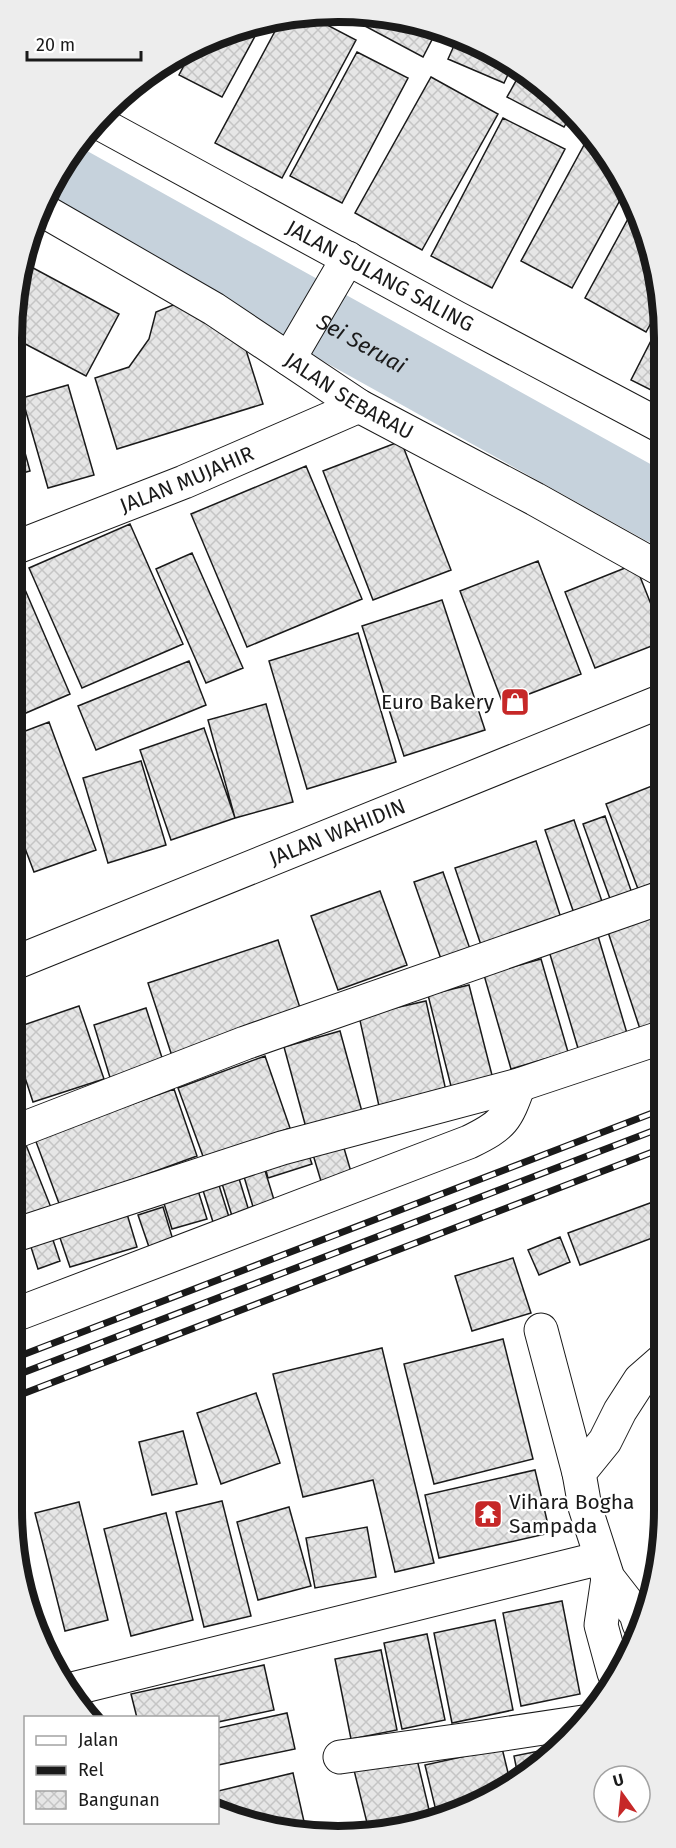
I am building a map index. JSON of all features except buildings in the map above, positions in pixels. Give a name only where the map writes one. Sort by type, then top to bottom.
[{"type":"street","name":"JALAN SULANG SALING","points":[[105,126],[344,266],[654,422]]},
{"type":"street","name":"JALAN SEBARAU","points":[[48,214],[214,309],[295,348],[359,406],[535,499],[654,566]]},
{"type":"street","points":[[295,348],[344,266]]},
{"type":"street","name":"JALAN MUJAHIR","points":[[22,545],[184,482],[359,406]]},
{"type":"street","name":"JALAN WAHIDIN","points":[[22,960],[654,704]]},
{"type":"street","points":[[22,1129],[245,1043],[654,900]]},
{"type":"street","points":[[22,1233],[282,1148],[519,1084],[654,1040]]},
{"type":"street","points":[[22,1312],[469,1142],[501,1123],[509,1113],[519,1084]]},
{"type":"street","points":[[541,1330],[579,1473],[585,1508],[604,1568],[637,1612]]},
{"type":"street","points":[[579,1473],[605,1441],[620,1411],[640,1380],[654,1368]]},
{"type":"street","points":[[604,1568],[601,1625],[612,1666]]},
{"type":"street","points":[[78,1688],[604,1568]]},
{"type":"street","points":[[601,1625],[634,1618]]},
{"type":"street","points":[[340,1757],[569,1724]]},
{"type":"waterway","name":"Sei Seruai","points":[[66,179],[654,506]]},
{"type":"railway","points":[[22,1355],[654,1112]]},
{"type":"railway","points":[[22,1373],[654,1130]]},
{"type":"railway","points":[[22,1394],[654,1151]]},
{"type":"place","name":"Euro Bakery","points":[[515,702]]},
{"type":"place","name":"Vihara Bogha Sampada","points":[[488,1514]]}]
